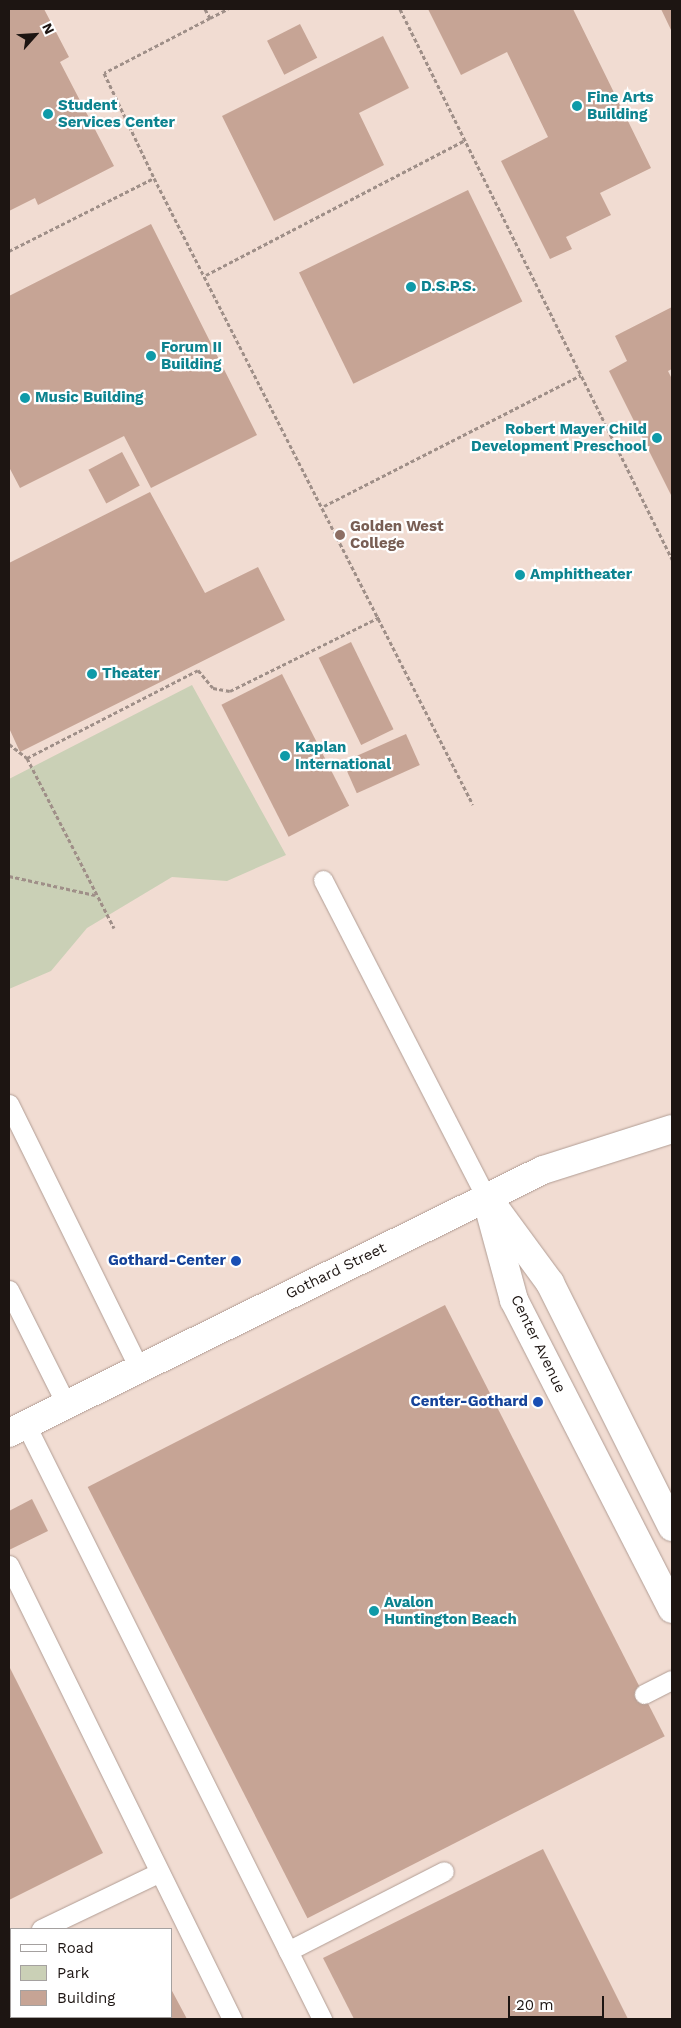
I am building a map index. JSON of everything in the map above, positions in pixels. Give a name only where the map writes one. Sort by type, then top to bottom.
[{"type":"street","name":"Gothard Street","points":[[18,1429],[543,1170],[672,1129]]},
{"type":"street","points":[[486,1197],[550,1283],[668,1510]]},
{"type":"street","name":"Center Avenue","points":[[486,1197],[514,1300],[672,1609]]},
{"type":"lane","points":[[323,880],[486,1197]]},
{"type":"lane","points":[[9,1104],[139,1368]]},
{"type":"lane","points":[[9,1290],[66,1404]]},
{"type":"lane","points":[[18,1429],[322,2019]]},
{"type":"lane","points":[[9,1565],[158,1873],[232,2019]]},
{"type":"lane","points":[[644,1694],[672,1680]]},
{"type":"lane","points":[[288,1951],[444,1871]]},
{"type":"lane","points":[[43,1928],[158,1873]]},
{"type":"path","points":[[205,9],[210,18]]},
{"type":"path","points":[[228,9],[104,72],[154,178],[206,275],[324,506],[473,805]]},
{"type":"path","points":[[400,9],[672,559]]},
{"type":"path","points":[[206,275],[465,140]]},
{"type":"path","points":[[9,251],[154,178]]},
{"type":"path","points":[[324,506],[581,375]]},
{"type":"path","points":[[27,758],[198,670],[213,688],[230,692],[380,617]]},
{"type":"path","points":[[9,744],[27,758],[114,928]]},
{"type":"path","points":[[9,876],[96,895]]},
{"type":"green space","points":[[192,685],[286,855],[227,881],[172,877],[87,928],[51,971],[9,989],[9,779]]},
{"type":"building","name":"Student Services Center","points":[[9,9],[44,9],[69,57],[60,62],[114,166],[38,205],[35,198],[9,211]]},
{"type":"building","name":"Fine Arts Building","points":[[428,9],[573,9],[651,168],[600,193],[611,215],[566,237],[572,249],[550,259],[501,161],[548,137],[507,52],[461,75]]},
{"type":"building","points":[[661,9],[672,9],[672,32]]},
{"type":"building","points":[[300,24],[317,58],[284,75],[267,41]]},
{"type":"building","points":[[383,36],[409,88],[359,113],[384,165],[274,221],[222,116]]},
{"type":"building","name":"D.S.P.S.","points":[[468,190],[522,301],[353,384],[299,272]]},
{"type":"building","name":"Forum II Building","points":[[151,224],[257,435],[151,488],[124,436],[20,488],[9,467],[9,296]]},
{"type":"building","name":"Robert Mayer Child Development Preschool","points":[[672,307],[672,369],[668,371],[672,379],[672,497],[609,371],[627,361],[615,336]]},
{"type":"building","points":[[122,452],[140,486],[106,503],[88,470]]},
{"type":"building","name":"Theater","points":[[150,492],[205,593],[258,567],[285,620],[20,752],[9,728],[9,563]]},
{"type":"building","name":"Kaplan International","points":[[351,642],[394,729],[361,745],[319,658]]},
{"type":"building","name":"Kaplan International","points":[[282,674],[349,806],[289,837],[221,705]]},
{"type":"building","name":"Kaplan International","points":[[406,734],[420,765],[357,793],[343,762]]},
{"type":"building","name":"Avalon Huntington Beach","points":[[445,1305],[665,1736],[307,1918],[88,1487]]},
{"type":"building","points":[[32,1499],[48,1531],[9,1550],[9,1511]]},
{"type":"building","points":[[9,1666],[103,1853],[9,1900]]},
{"type":"building","points":[[543,1849],[628,2019],[354,2019],[323,1958]]},
{"type":"building","points":[[172,1991],[187,2019],[112,2018],[172,2018]]},
{"type":"place","name":"Fine Arts Building","points":[[577,106]]},
{"type":"place","name":"Student Services Center","points":[[48,114]]},
{"type":"place","name":"D.S.P.S.","points":[[411,287]]},
{"type":"place","name":"Forum II Building","points":[[151,356]]},
{"type":"place","name":"Music Building","points":[[25,398]]},
{"type":"place","name":"Robert Mayer Child Development Preschool","points":[[657,438]]},
{"type":"place","name":"Golden West College","points":[[340,535]]},
{"type":"place","name":"Amphitheater","points":[[520,575]]},
{"type":"place","name":"Theater","points":[[92,674]]},
{"type":"place","name":"Kaplan International","points":[[285,756]]},
{"type":"place","name":"Gothard-Center","points":[[236,1261]]},
{"type":"place","name":"Center-Gothard","points":[[538,1402]]},
{"type":"place","name":"Avalon Huntington Beach","points":[[374,1611]]}]
